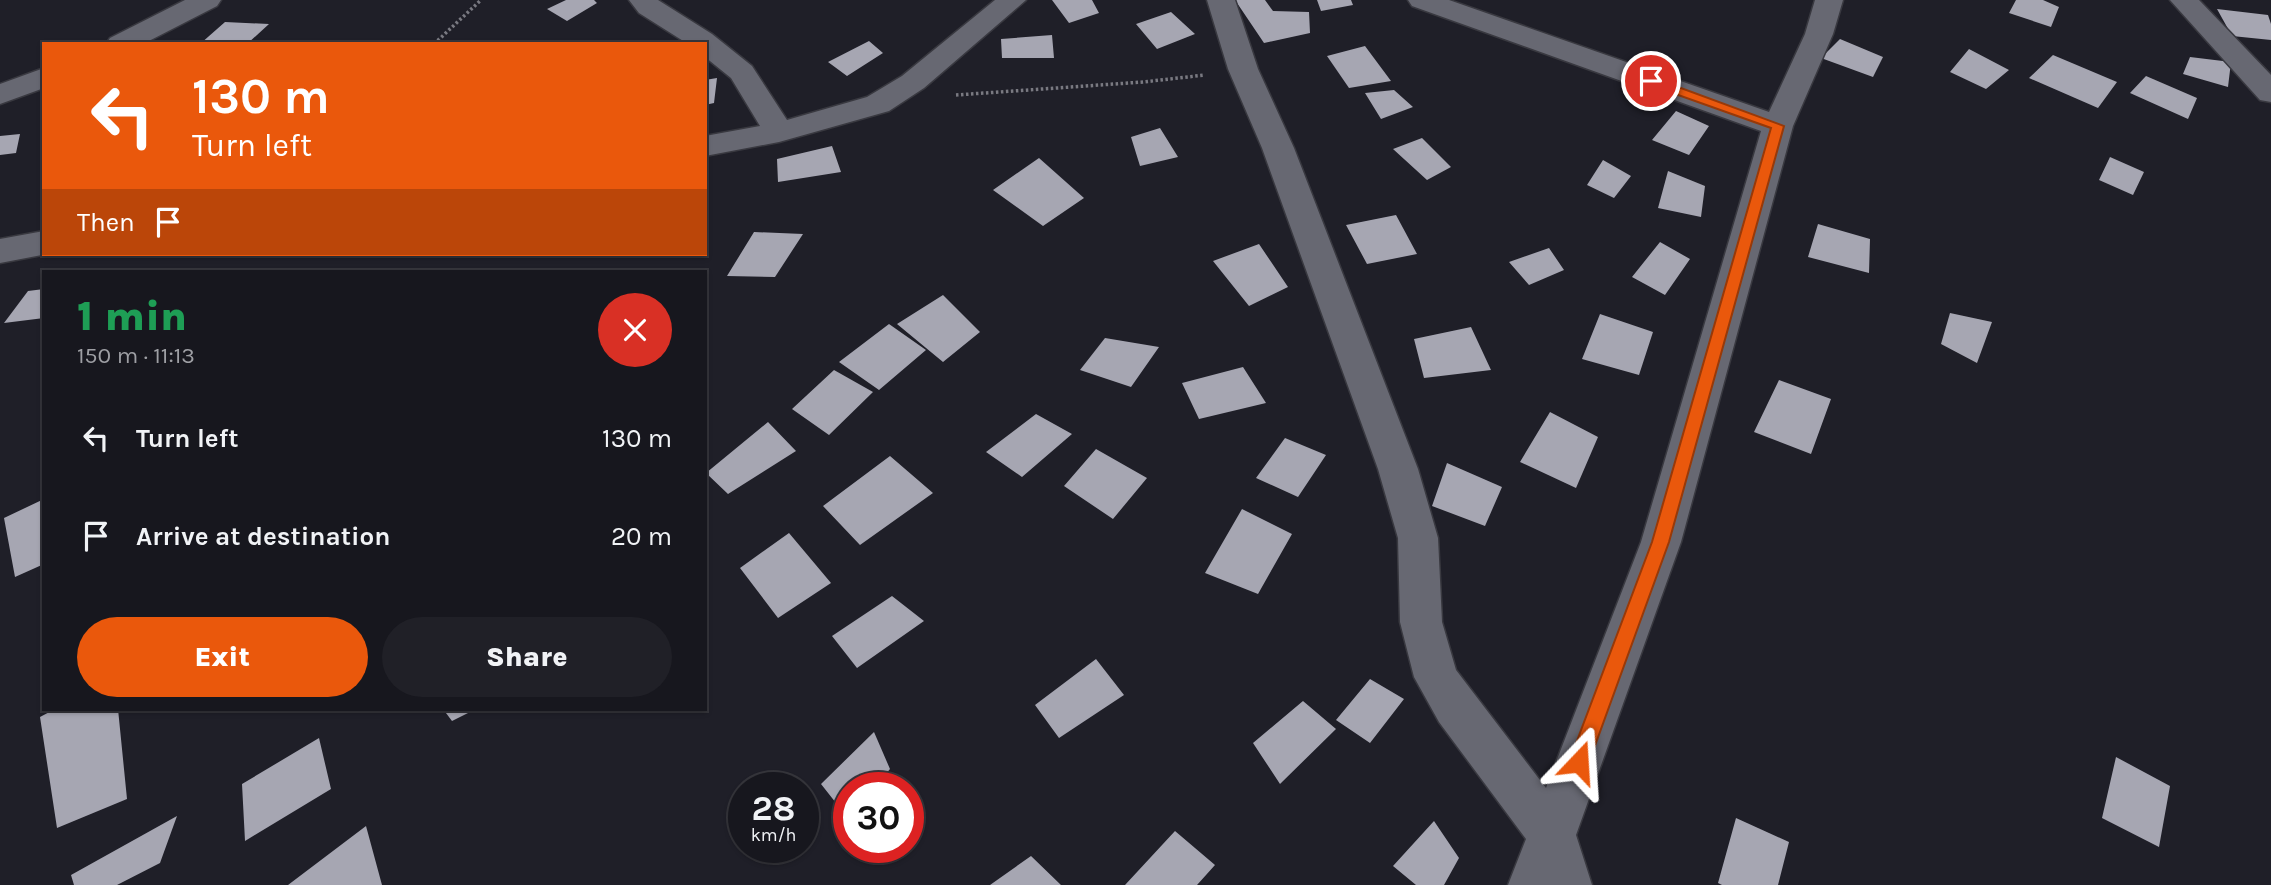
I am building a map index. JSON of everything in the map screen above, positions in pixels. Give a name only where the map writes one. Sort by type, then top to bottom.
[{"type":"street","points":[[124,42],[207,0]]},
{"type":"street","points":[[643,0],[649,7],[704,42]]},
{"type":"street","points":[[707,146],[779,132],[878,104],[913,82],[1012,0]]},
{"type":"street","points":[[1221,0],[1243,69],[1278,148],[1398,469],[1418,538],[1421,622],[1436,677],[1455,708],[1552,835],[1567,885]]},
{"type":"street","points":[[1422,0],[1778,126]]},
{"type":"street","points":[[1533,885],[1661,542],[1778,126],[1819,34],[1829,0]]},
{"type":"street","points":[[2184,0],[2271,93]]},
{"type":"street","points":[[707,44],[742,72],[779,132]]},
{"type":"street","points":[[0,95],[42,78]]},
{"type":"street","points":[[0,251],[42,243]]},
{"type":"path","points":[[436,42],[481,0]]},
{"type":"path","points":[[878,104],[1000,90],[1155,83],[1243,69]]},
{"type":"building","points":[[566,0],[594,0],[597,3],[567,21],[547,9]]},
{"type":"building","points":[[1052,0],[1092,0],[1099,13],[1069,23]]},
{"type":"building","points":[[1235,0],[1265,0],[1273,11],[1309,12],[1310,33],[1264,43]]},
{"type":"building","points":[[1317,0],[1351,0],[1353,5],[1321,11]]},
{"type":"building","points":[[2016,0],[2043,0],[2059,7],[2051,27],[2009,13]]},
{"type":"building","points":[[2217,9],[2268,15],[2271,40],[2232,36]]},
{"type":"building","points":[[1171,12],[1195,34],[1157,49],[1136,24]]},
{"type":"building","points":[[225,22],[269,24],[249,42],[202,42]]},
{"type":"building","points":[[1052,35],[1054,58],[1002,58],[1001,39]]},
{"type":"building","points":[[1840,39],[1883,57],[1873,77],[1821,58]]},
{"type":"building","points":[[869,41],[883,53],[847,76],[828,62]]},
{"type":"building","points":[[1365,46],[1391,81],[1349,88],[1327,56]]},
{"type":"building","points":[[1969,49],[2009,70],[1986,89],[1950,72]]},
{"type":"building","points":[[2053,55],[2117,82],[2098,108],[2029,78]]},
{"type":"building","points":[[2190,57],[2231,62],[2228,87],[2183,74]]},
{"type":"building","points":[[2146,76],[2197,98],[2188,119],[2130,93]]},
{"type":"building","points":[[717,78],[714,103],[707,105],[707,80]]},
{"type":"building","points":[[1394,90],[1413,107],[1381,119],[1365,93]]},
{"type":"building","points":[[1676,111],[1709,126],[1689,155],[1652,140]]},
{"type":"building","points":[[1160,128],[1178,157],[1140,166],[1131,137]]},
{"type":"building","points":[[20,134],[16,153],[0,155],[0,136]]},
{"type":"building","points":[[1422,138],[1451,167],[1427,180],[1393,149]]},
{"type":"building","points":[[832,146],[841,172],[778,182],[777,159]]},
{"type":"building","points":[[2110,157],[2144,172],[2133,195],[2099,180]]},
{"type":"building","points":[[1039,158],[1084,198],[1043,226],[993,190]]},
{"type":"building","points":[[1603,160],[1631,176],[1614,198],[1587,185]]},
{"type":"building","points":[[1668,171],[1705,186],[1701,217],[1658,208]]},
{"type":"building","points":[[1396,215],[1417,254],[1367,264],[1346,225]]},
{"type":"building","points":[[1818,224],[1870,239],[1869,273],[1808,257]]},
{"type":"building","points":[[754,232],[803,234],[775,277],[727,276]]},
{"type":"building","points":[[1660,242],[1690,259],[1665,295],[1632,277]]},
{"type":"building","points":[[1259,244],[1288,287],[1249,306],[1213,261]]},
{"type":"building","points":[[1549,248],[1564,270],[1529,285],[1509,262]]},
{"type":"building","points":[[42,289],[42,318],[4,323],[28,291]]},
{"type":"building","points":[[943,295],[980,332],[943,362],[897,324]]},
{"type":"building","points":[[1950,313],[1992,322],[1977,363],[1941,344]]},
{"type":"building","points":[[1600,314],[1653,332],[1639,375],[1582,359]]},
{"type":"building","points":[[889,324],[926,350],[879,390],[839,362]]},
{"type":"building","points":[[1471,327],[1491,370],[1424,378],[1414,339]]},
{"type":"building","points":[[1105,338],[1159,347],[1131,387],[1080,370]]},
{"type":"building","points":[[1243,367],[1266,403],[1199,419],[1182,383]]},
{"type":"building","points":[[834,370],[873,392],[829,435],[792,409]]},
{"type":"building","points":[[1779,380],[1831,399],[1811,454],[1754,432]]},
{"type":"building","points":[[1550,412],[1598,437],[1576,488],[1520,462]]},
{"type":"building","points":[[1036,414],[1072,434],[1022,477],[986,452]]},
{"type":"building","points":[[768,422],[796,451],[728,494],[707,472]]},
{"type":"building","points":[[1285,438],[1326,455],[1298,497],[1256,478]]},
{"type":"building","points":[[1096,449],[1147,478],[1113,519],[1064,486]]},
{"type":"building","points":[[890,456],[933,493],[860,545],[823,506]]},
{"type":"building","points":[[1447,463],[1502,487],[1485,526],[1432,506]]},
{"type":"building","points":[[42,500],[42,565],[15,577],[4,518]]},
{"type":"building","points":[[1242,509],[1292,534],[1258,594],[1205,573]]},
{"type":"building","points":[[789,533],[831,583],[778,618],[740,568]]},
{"type":"building","points":[[892,596],[924,621],[857,668],[832,636]]},
{"type":"building","points":[[1096,659],[1124,695],[1059,738],[1035,705]]},
{"type":"building","points":[[1370,679],[1404,699],[1370,743],[1336,720]]},
{"type":"building","points":[[1303,701],[1336,729],[1280,784],[1253,743]]},
{"type":"building","points":[[51,711],[118,711],[127,799],[57,828],[40,717]]},
{"type":"building","points":[[444,711],[472,711],[452,721]]},
{"type":"building","points":[[874,732],[890,769],[887,772],[833,772]]},
{"type":"building","points":[[319,738],[331,789],[245,841],[242,784]]},
{"type":"building","points":[[2116,757],[2170,786],[2159,847],[2102,818]]},
{"type":"building","points":[[833,772],[833,799],[821,784]]},
{"type":"building","points":[[177,816],[160,863],[117,885],[74,885],[71,875]]},
{"type":"building","points":[[1736,818],[1789,842],[1778,885],[1718,883]]},
{"type":"building","points":[[1434,821],[1459,858],[1444,885],[1416,885],[1393,866]]},
{"type":"building","points":[[366,826],[382,885],[288,885]]},
{"type":"building","points":[[1175,831],[1215,865],[1197,885],[1125,885]]},
{"type":"building","points":[[1031,856],[1061,885],[990,885]]},
{"type":"route","points":[[1579,762],[1661,542],[1778,126],[1651,81]]}]
